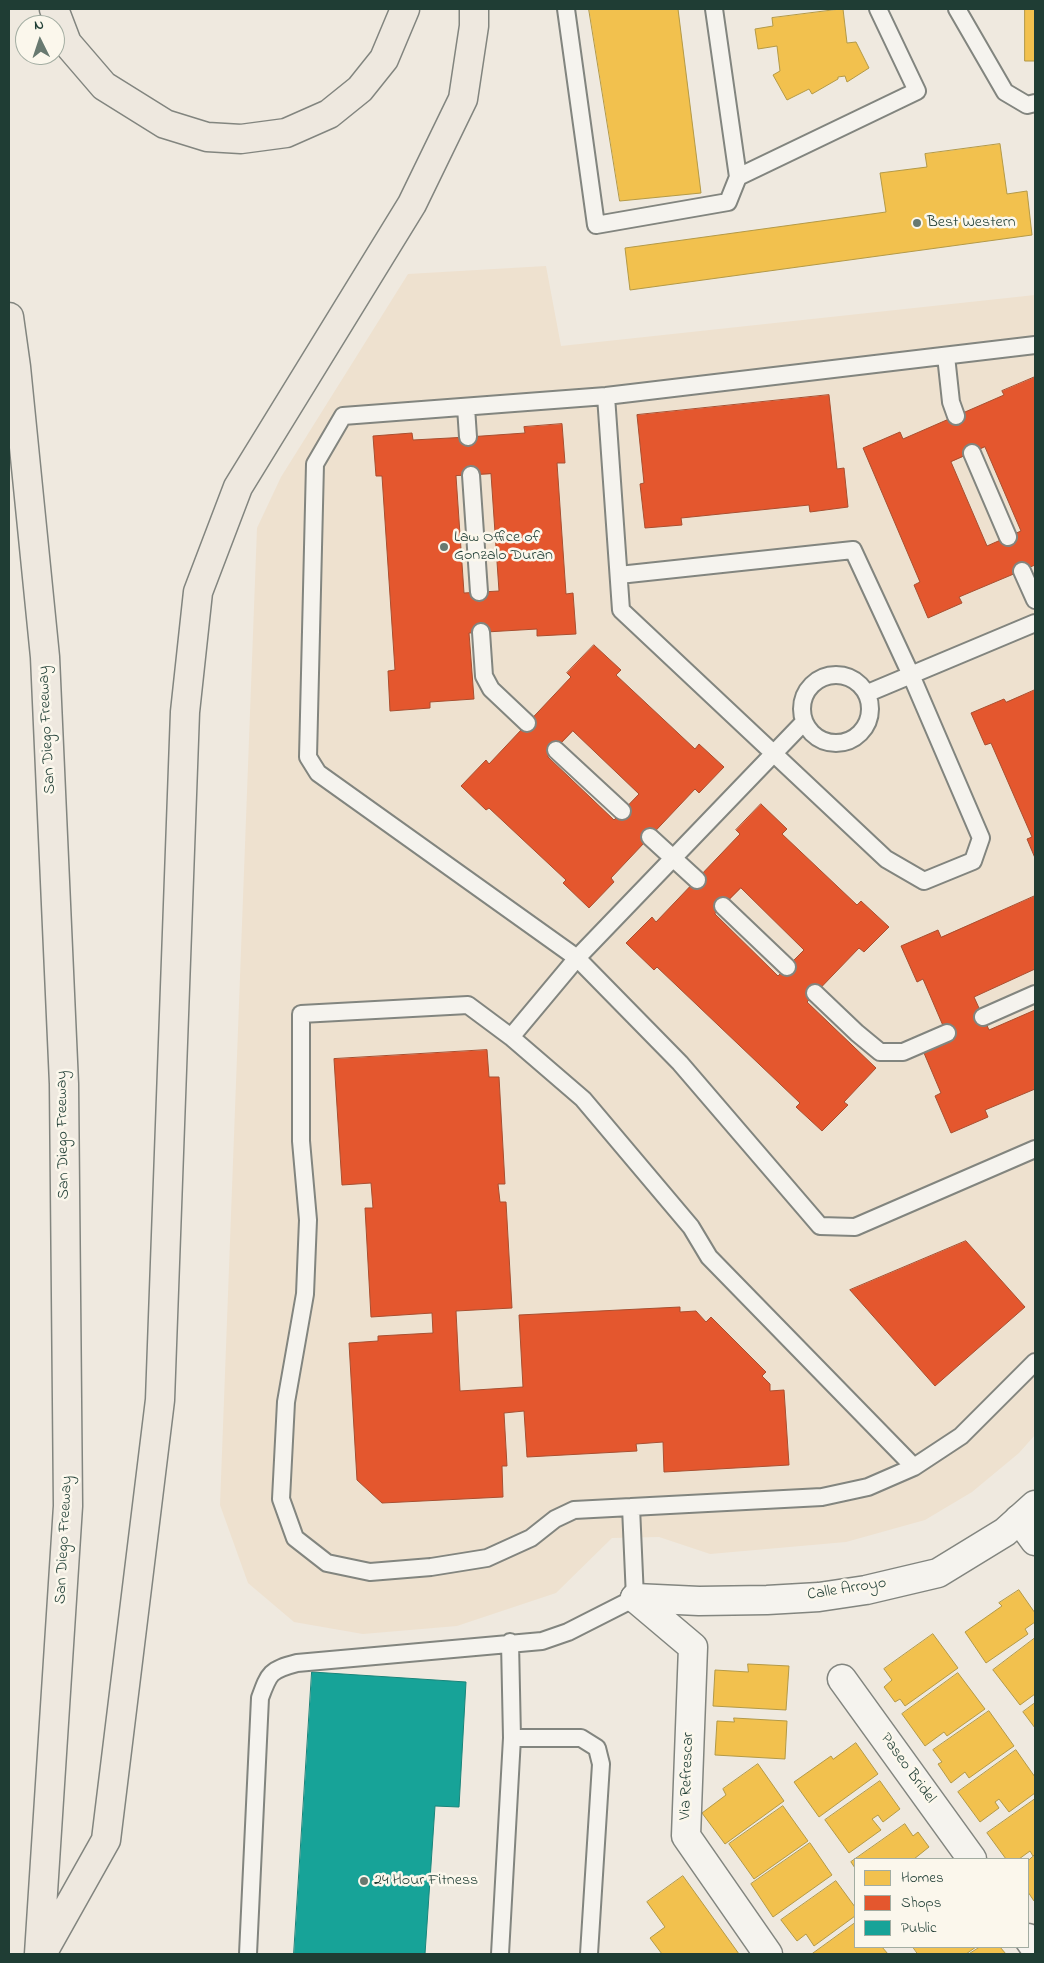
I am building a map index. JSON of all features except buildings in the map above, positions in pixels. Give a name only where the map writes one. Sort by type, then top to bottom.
[{"type":"highway","points":[[54,9],[66,43],[104,86],[165,124],[207,137],[241,139],[286,133],[329,114],[360,89],[384,59],[406,9]]},
{"type":"highway","points":[[41,1954],[106,1840],[158,1410],[185,712],[198,592],[238,487],[412,204],[464,99],[474,26],[474,9]]},
{"type":"highway","name":"San Diego Freeway","points":[[9,317],[16,367],[45,657],[64,1084],[68,1506],[41,1954]]},
{"type":"street","name":"Calle Arroyo","points":[[636,1598],[699,1601],[767,1600],[866,1590],[938,1573],[1005,1532],[1027,1512]]},
{"type":"street","points":[[1027,1512],[1035,1541]]},
{"type":"street","name":"Via Refrescar","points":[[636,1598],[693,1647],[686,1836],[768,1954]]},
{"type":"street","name":"Paseo Bridel","points":[[842,1679],[971,1858]]},
{"type":"lane","points":[[566,9],[596,225],[728,202],[738,177],[714,9]]},
{"type":"lane","points":[[866,9],[871,17],[886,26]]},
{"type":"lane","points":[[738,177],[917,91],[878,9]]},
{"type":"lane","points":[[957,9],[1005,92],[1027,105],[1035,103]]},
{"type":"lane","points":[[1035,345],[606,396],[343,416],[315,464],[308,757],[318,773],[577,958],[680,1063],[820,1226],[855,1227],[1035,1149]]},
{"type":"lane","points":[[946,356],[951,402],[956,416]]},
{"type":"lane","points":[[606,396],[621,610],[886,859],[924,881],[973,861],[981,838],[911,675],[853,550],[619,575]]},
{"type":"lane","points":[[466,407],[468,437]]},
{"type":"lane","points":[[972,453],[1008,537]]},
{"type":"lane","points":[[471,475],[478,592]]},
{"type":"lane","points":[[1022,571],[1035,600]]},
{"type":"lane","points":[[868,693],[1035,623]]},
{"type":"lane","points":[[481,632],[484,676],[490,689],[527,723]]},
{"type":"lane","points":[[839,674],[850,677],[868,693],[871,703],[871,715],[867,725],[860,734],[851,740],[840,743],[819,738],[811,732],[804,722],[802,711],[803,699],[808,689],[817,680],[839,674]]},
{"type":"lane","points":[[511,1037],[577,958],[804,722]]},
{"type":"lane","points":[[556,750],[622,811]]},
{"type":"lane","points":[[650,837],[696,880]]},
{"type":"lane","points":[[723,906],[787,966]]},
{"type":"lane","points":[[815,993],[880,1052],[903,1052],[947,1033]]},
{"type":"lane","points":[[983,1017],[1035,994]]},
{"type":"lane","points":[[914,1467],[709,1258],[691,1227],[583,1099],[511,1037],[468,1005],[301,1014],[301,1141],[308,1220],[305,1294],[286,1402],[281,1499],[295,1538],[327,1563],[370,1572],[431,1567],[487,1558],[531,1538],[555,1519],[574,1510],[822,1498],[868,1487],[914,1467],[961,1436],[1035,1362]]},
{"type":"lane","points":[[248,1954],[260,1698],[268,1678],[278,1668],[297,1663],[510,1642],[542,1641],[559,1635],[636,1598],[631,1507]]},
{"type":"lane","points":[[500,1954],[512,1738],[510,1642]]},
{"type":"lane","points":[[512,1738],[581,1738],[597,1748],[602,1764],[588,1954]]},
{"type":"shaded area","points":[[546,266],[561,346],[1035,295],[1035,1435],[1019,1453],[972,1492],[925,1520],[846,1542],[710,1554],[659,1537],[612,1538],[556,1593],[457,1626],[363,1634],[294,1622],[248,1583],[220,1505],[257,528],[281,477],[408,274]]},
{"type":"place","name":"Best Western","points":[[917,223]]},
{"type":"place","name":"Law Office of Gonzalo Duran","points":[[444,547]]},
{"type":"place","name":"24 Hour Fitness","points":[[364,1881]]}]
